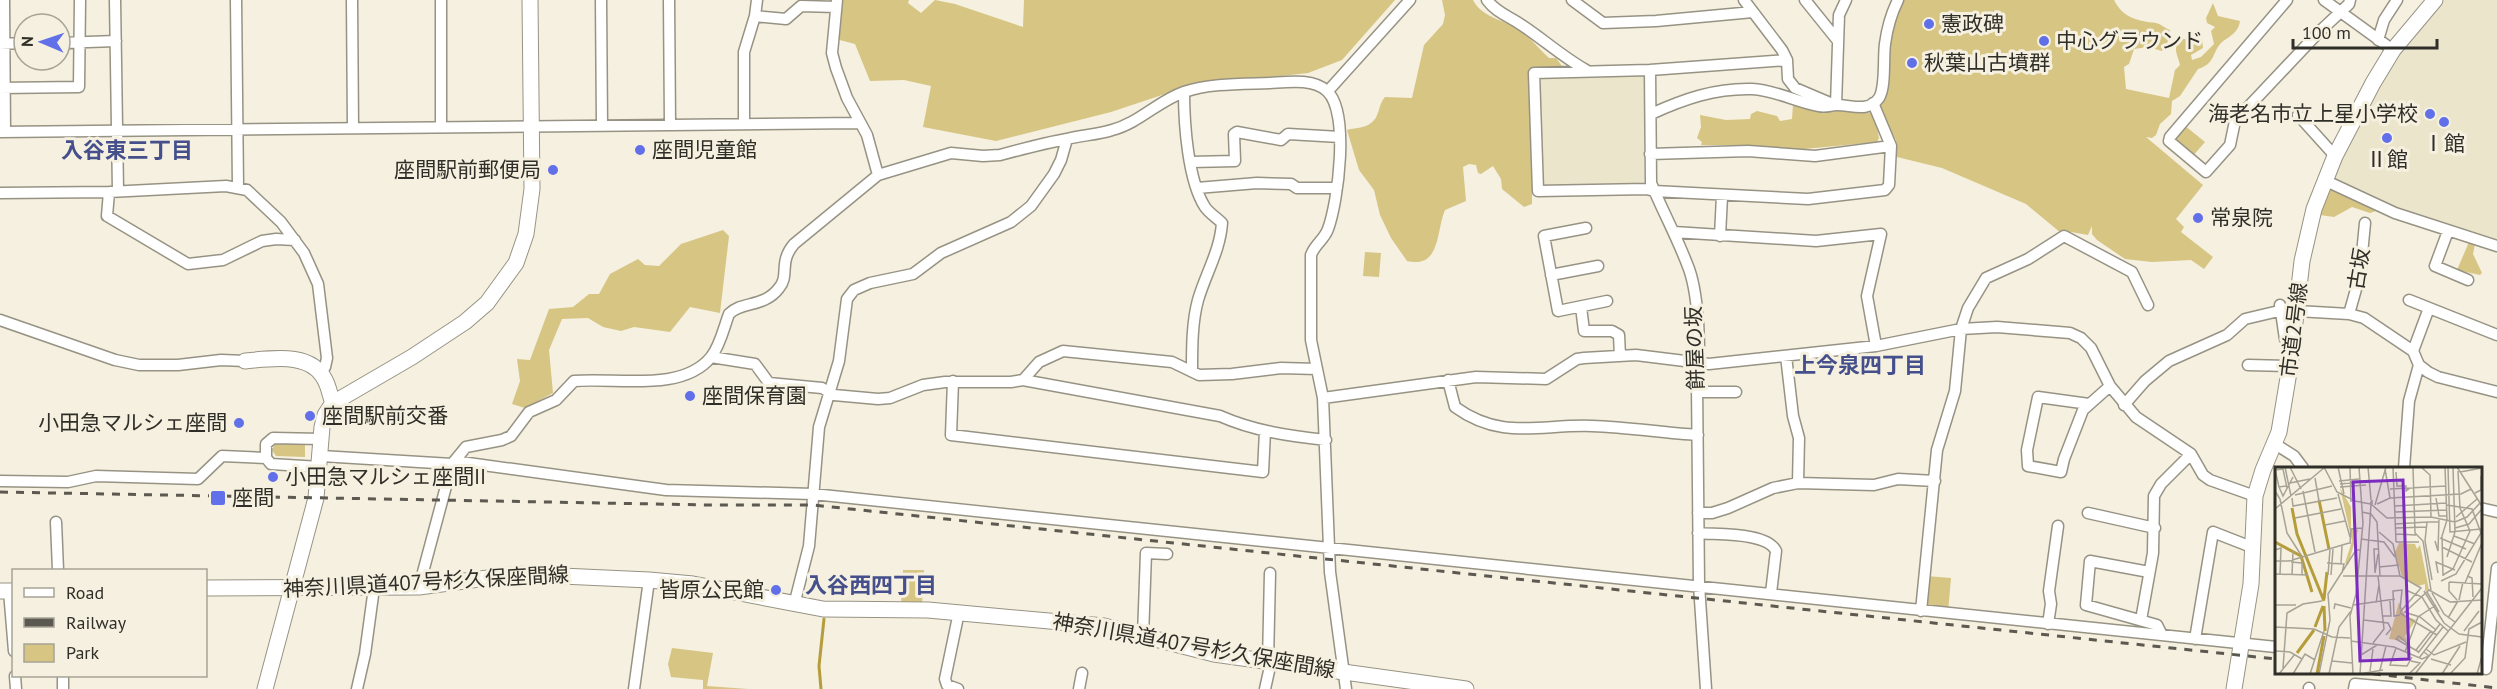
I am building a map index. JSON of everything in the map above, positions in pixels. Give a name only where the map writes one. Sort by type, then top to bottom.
[{"type":"street","points":[[4,0],[3,132],[860,123]]},
{"type":"street","points":[[2,88],[79,87],[80,0]]},
{"type":"street","points":[[116,0],[117,130],[114,191],[107,216],[188,264],[223,260],[262,241],[295,240]]},
{"type":"street","points":[[236,0],[238,187]]},
{"type":"street","points":[[352,0],[353,128]]},
{"type":"street","points":[[441,0],[441,126]]},
{"type":"street","points":[[265,689],[316,498],[325,415],[333,403],[453,331],[487,303],[516,263],[526,234],[532,189],[530,0]]},
{"type":"street","points":[[601,0],[602,125]]},
{"type":"street","points":[[669,0],[670,124]]},
{"type":"street","points":[[744,124],[744,52],[755,16],[757,0]]},
{"type":"street","points":[[1328,91],[1410,0]]},
{"type":"street","points":[[1487,0],[1495,10],[1517,22],[1559,55],[1586,70]]},
{"type":"street","points":[[1572,0],[1603,23],[1656,21],[1753,12]]},
{"type":"street","points":[[1744,0],[1782,50],[1787,60],[1788,79],[1795,88],[1836,105]]},
{"type":"street","points":[[1805,0],[1838,41]]},
{"type":"street","points":[[1836,105],[1839,15],[1846,0]]},
{"type":"street","points":[[1651,114],[1701,93],[1745,90],[1767,91],[1821,107],[1836,105],[1863,108],[1873,103],[1882,92],[1885,44],[1891,15],[1898,0]]},
{"type":"street","points":[[2287,0],[2170,137],[2169,141],[2205,172],[2230,145],[2235,121],[2349,4],[2350,0]]},
{"type":"street","points":[[2324,0],[2393,50]]},
{"type":"street","points":[[2378,40],[2384,20],[2397,0]]},
{"type":"street","name":"市道2号線","points":[[2234,689],[2251,584],[2255,496],[2263,470],[2275,444],[2283,415],[2293,345],[2287,309],[2306,240],[2324,180],[2373,82],[2393,50],[2435,0]]},
{"type":"street","points":[[755,16],[786,19],[801,6],[836,4],[832,53],[847,98],[867,135],[878,175]]},
{"type":"street","points":[[72,43],[116,41]]},
{"type":"street","points":[[1787,60],[1650,70],[1534,73],[1538,191],[1647,189],[1722,196],[1822,198],[1888,188],[1891,146],[1873,103]]},
{"type":"street","name":"餅屋の坂","points":[[1650,70],[1651,183],[1662,213],[1674,232],[1690,272],[1700,363],[1697,392],[1698,533],[1706,689]]},
{"type":"street","points":[[418,587],[452,464],[466,447],[502,440],[511,435],[529,412],[556,400],[574,381],[599,378],[658,382],[695,369],[711,357],[729,314],[734,308],[761,303],[779,289],[783,281],[783,262],[787,252],[794,244],[878,175],[951,153],[983,156],[1000,154],[1112,130],[1184,92],[1238,84],[1295,82],[1312,84],[1328,91],[1340,116],[1337,188],[1329,227],[1324,239],[1314,246],[1311,255],[1311,340],[1323,398],[1330,572],[1346,689]]},
{"type":"street","points":[[1184,92],[1191,162],[1197,188],[1206,209],[1222,224],[1221,240],[1216,256],[1197,303],[1192,371]]},
{"type":"street","points":[[2298,116],[2335,156]]},
{"type":"street","points":[[1191,162],[1235,161],[1234,134],[1237,132],[1281,140],[1288,134],[1340,137]]},
{"type":"street","points":[[794,604],[809,546],[817,437],[840,361],[847,299],[854,290],[870,283],[912,274],[941,253],[1011,222],[1031,206],[1054,174],[1067,139]]},
{"type":"street","points":[[1650,154],[1748,151],[1815,156],[1891,146]]},
{"type":"street","points":[[2324,180],[2395,213],[2497,246]]},
{"type":"street","points":[[1197,188],[1257,183],[1291,184],[1297,188],[1337,188]]},
{"type":"street","points":[[0,193],[238,187],[247,190],[281,222],[295,240],[304,253],[318,284],[327,358],[325,367],[320,373]]},
{"type":"street","points":[[1720,236],[1722,196]]},
{"type":"street","name":"古坂","points":[[2349,314],[2360,275],[2365,223]]},
{"type":"street","points":[[1586,228],[1544,236],[1558,311],[1607,301]]},
{"type":"street","points":[[2448,231],[2435,266],[2468,280]]},
{"type":"street","points":[[1674,232],[1816,241],[1881,234],[1867,296],[1876,346]]},
{"type":"street","points":[[1921,611],[1937,450],[1955,391],[1961,329],[1968,308],[1986,278],[2028,259],[2064,236],[2132,272],[2148,305]]},
{"type":"street","points":[[1551,275],[1598,266]]},
{"type":"street","points":[[2409,300],[2497,335]]},
{"type":"street","points":[[1581,307],[1584,331],[1612,331],[1619,335],[1620,356]]},
{"type":"street","points":[[2413,351],[2429,308]]},
{"type":"street","points":[[2124,405],[2145,381],[2169,361],[2228,335],[2245,319],[2287,309],[2349,314],[2364,318],[2413,351],[2419,365],[2438,377],[2497,392]]},
{"type":"street","points":[[0,320],[115,360],[139,365],[178,366],[221,360],[296,359],[325,378],[333,403]]},
{"type":"street","points":[[1323,398],[1476,377],[1546,378],[1577,359],[1620,356],[1660,357],[1700,363],[1876,346],[1961,329],[1997,327],[2070,333],[2081,338],[2091,348],[2110,386],[2136,417],[2191,454],[2203,475],[2210,480],[2255,496]]},
{"type":"street","points":[[1023,380],[1040,362],[1063,351],[1172,362],[1199,375],[1232,374],[1281,368],[1317,369]]},
{"type":"street","points":[[1786,356],[1793,416],[1799,438],[1798,483]]},
{"type":"street","points":[[711,357],[755,364],[769,383],[822,388],[834,394],[878,399],[890,398],[923,385],[953,381],[1011,382],[1023,380],[1220,416],[1241,425],[1284,436],[1326,440]]},
{"type":"street","points":[[2248,365],[2290,366]]},
{"type":"street","points":[[2404,467],[2409,401],[2419,365]]},
{"type":"street","points":[[1448,380],[1455,407],[1469,417],[1497,427],[1511,429],[1593,426],[1698,435]]},
{"type":"street","points":[[953,381],[951,435],[1263,472],[1265,431]]},
{"type":"street","points":[[2089,404],[2038,397],[2027,450],[2028,466],[2061,472],[2084,410],[2110,386]]},
{"type":"street","points":[[1697,392],[1736,392]]},
{"type":"street","points":[[321,439],[273,438],[267,444],[266,458],[271,464],[320,461],[452,464],[461,462],[666,490],[813,494],[1699,585],[1921,611],[2275,646]]},
{"type":"street","points":[[2275,444],[2294,456],[2302,467]]},
{"type":"street","points":[[2141,620],[2155,528],[2154,496],[2161,484],[2191,454]]},
{"type":"street","points":[[0,481],[68,482],[96,476],[198,478],[222,456],[266,458]]},
{"type":"street","points":[[1698,513],[1712,513],[1773,488],[1798,483],[1874,485],[1898,479],[1935,481]]},
{"type":"street","points":[[2482,508],[2497,512]]},
{"type":"street","points":[[2088,513],[2155,528]]},
{"type":"street","points":[[56,522],[58,569]]},
{"type":"street","points":[[2048,624],[2051,604],[2049,591],[2058,526]]},
{"type":"street","points":[[2195,639],[2213,532],[2254,548]]},
{"type":"street","points":[[1698,533],[1765,540],[1773,545],[1776,551],[1771,593]]},
{"type":"street","points":[[1143,636],[1146,553],[1167,555]]},
{"type":"street","points":[[2149,572],[2090,561],[2086,605],[2157,625],[2162,635]]},
{"type":"street","points":[[2488,669],[2497,568]]},
{"type":"street","points":[[1265,689],[1269,662],[1270,573]]},
{"type":"street","name":"神奈川県道407号杉久保座間線","points":[[207,588],[418,587],[518,574],[649,580],[693,584],[836,610],[898,608],[1104,627],[1214,654],[1466,689]]},
{"type":"street","points":[[634,689],[649,580]]},
{"type":"street","points":[[357,689],[365,654],[374,588]]},
{"type":"street","points":[[8,591],[12,631]]},
{"type":"street","points":[[958,689],[946,685],[945,679],[959,612]]},
{"type":"street","points":[[1079,689],[1082,673]]},
{"type":"street","points":[[2354,689],[2355,684],[2410,689]]},
{"type":"shaded area","name":"海老名市立上星小学校","points":[[2444,0],[2497,0],[2497,241],[2403,212],[2336,179],[2334,174],[2376,90],[2400,52]]},
{"type":"shaded area","points":[[1641,74],[1644,77],[1644,183],[1641,186],[1543,188],[1540,185],[1538,80],[1542,77]]},
{"type":"green space","points":[[841,0],[909,0],[908,3],[921,13],[935,0],[955,4],[1023,27],[1024,0],[1395,0],[1342,60],[1308,73],[1189,86],[1111,112],[996,141],[923,127],[931,86],[904,80],[870,81],[855,44],[836,39]]},
{"type":"green space","points":[[1442,0],[1473,0],[1489,15],[1519,29],[1549,58],[1556,58],[1562,69],[1531,71],[1532,204],[1524,207],[1502,189],[1501,179],[1493,166],[1481,174],[1478,173],[1476,165],[1469,164],[1463,167],[1466,201],[1445,210],[1432,254],[1418,262],[1407,261],[1391,238],[1380,215],[1374,190],[1359,170],[1347,130],[1369,125],[1376,117],[1385,97],[1412,98],[1424,45],[1443,24],[1445,15]]},
{"type":"green space","points":[[1901,0],[2114,0],[2126,15],[2158,24],[2170,30],[2167,45],[2162,51],[2148,47],[2134,49],[2129,64],[2124,67],[2126,89],[2169,98],[2175,70],[2180,65],[2176,49],[2180,39],[2202,39],[2203,48],[2191,55],[2192,60],[2201,57],[2214,44],[2211,31],[2215,27],[2207,23],[2206,18],[2213,3],[2218,16],[2240,21],[2235,32],[2221,43],[2208,64],[2198,69],[2180,96],[2172,101],[2171,114],[2160,124],[2156,135],[2152,138],[2146,137],[2203,185],[2176,219],[2184,227],[2181,232],[2213,257],[2204,269],[2191,260],[2152,262],[2125,259],[2097,240],[2092,234],[2092,226],[2088,235],[2061,233],[2026,204],[1942,168],[1897,157],[1896,140],[1887,124],[1879,101],[1889,32]]},
{"type":"green space","points":[[1793,105],[1824,112],[1854,110],[1868,112],[1875,116],[1879,138],[1877,142],[1794,150],[1754,148],[1749,145],[1701,145],[1702,142],[1697,138],[1701,127],[1700,115],[1726,120],[1750,119],[1751,114],[1757,111],[1777,116],[1780,121],[1792,119]]},
{"type":"green space","points":[[2184,125],[2205,142],[2192,157],[2176,142],[2175,138]]},
{"type":"green space","points":[[2333,187],[2379,210],[2370,213],[2352,207],[2334,217],[2320,215],[2328,191]]},
{"type":"green space","points":[[723,230],[729,236],[720,313],[690,307],[670,332],[634,327],[621,331],[603,327],[588,318],[562,319],[549,350],[553,393],[525,408],[512,404],[520,381],[517,359],[530,360],[549,309],[573,307],[589,294],[599,294],[610,274],[638,259],[645,265],[659,266],[681,244]]},
{"type":"green space","points":[[2469,242],[2475,244],[2473,254],[2482,273],[2480,275],[2457,270]]},
{"type":"green space","points":[[1365,252],[1381,253],[1379,277],[1363,276]]},
{"type":"green space","points":[[276,442],[305,443],[305,457],[276,456],[272,450]]},
{"type":"green space","points":[[903,570],[924,570],[922,605],[901,604]]},
{"type":"green space","points":[[1927,576],[1951,578],[1948,612],[1924,610]]},
{"type":"green space","points":[[672,648],[713,653],[707,686],[748,689],[703,689],[703,680],[671,677],[668,664]]},
{"type":"waterway","points":[[821,689],[819,666],[824,619]]},
{"type":"railway","points":[[0,492],[813,505],[2275,659]]},
{"type":"railway","points":[[2374,674],[2497,688]]},
{"type":"place","name":"憲政碑","points":[[1929,24]]},
{"type":"place","name":"中心グラウンド","points":[[2044,41]]},
{"type":"place","name":"秋葉山古墳群","points":[[1912,63]]},
{"type":"place","name":"海老名市立上星小学校","points":[[2430,114]]},
{"type":"place","name":"Ⅰ館","points":[[2444,122]]},
{"type":"place","name":"Ⅱ館","points":[[2387,138]]},
{"type":"place","name":"座間児童館","points":[[640,150]]},
{"type":"place","name":"座間駅前郵便局","points":[[553,170]]},
{"type":"place","name":"常泉院","points":[[2198,218]]},
{"type":"place","name":"座間保育園","points":[[690,396]]},
{"type":"place","name":"座間駅前交番","points":[[310,416]]},
{"type":"place","name":"小田急マルシェ座間","points":[[239,423]]},
{"type":"place","name":"小田急マルシェ座間II","points":[[273,477]]},
{"type":"place","name":"座間","points":[[218,498]]},
{"type":"place","name":"皆原公民館","points":[[776,590]]},
{"type":"district","name":"入谷東三丁目","points":[[127,150]]},
{"type":"district","name":"上今泉四丁目","points":[[1860,365]]},
{"type":"district","name":"入谷西四丁目","points":[[871,585]]}]
